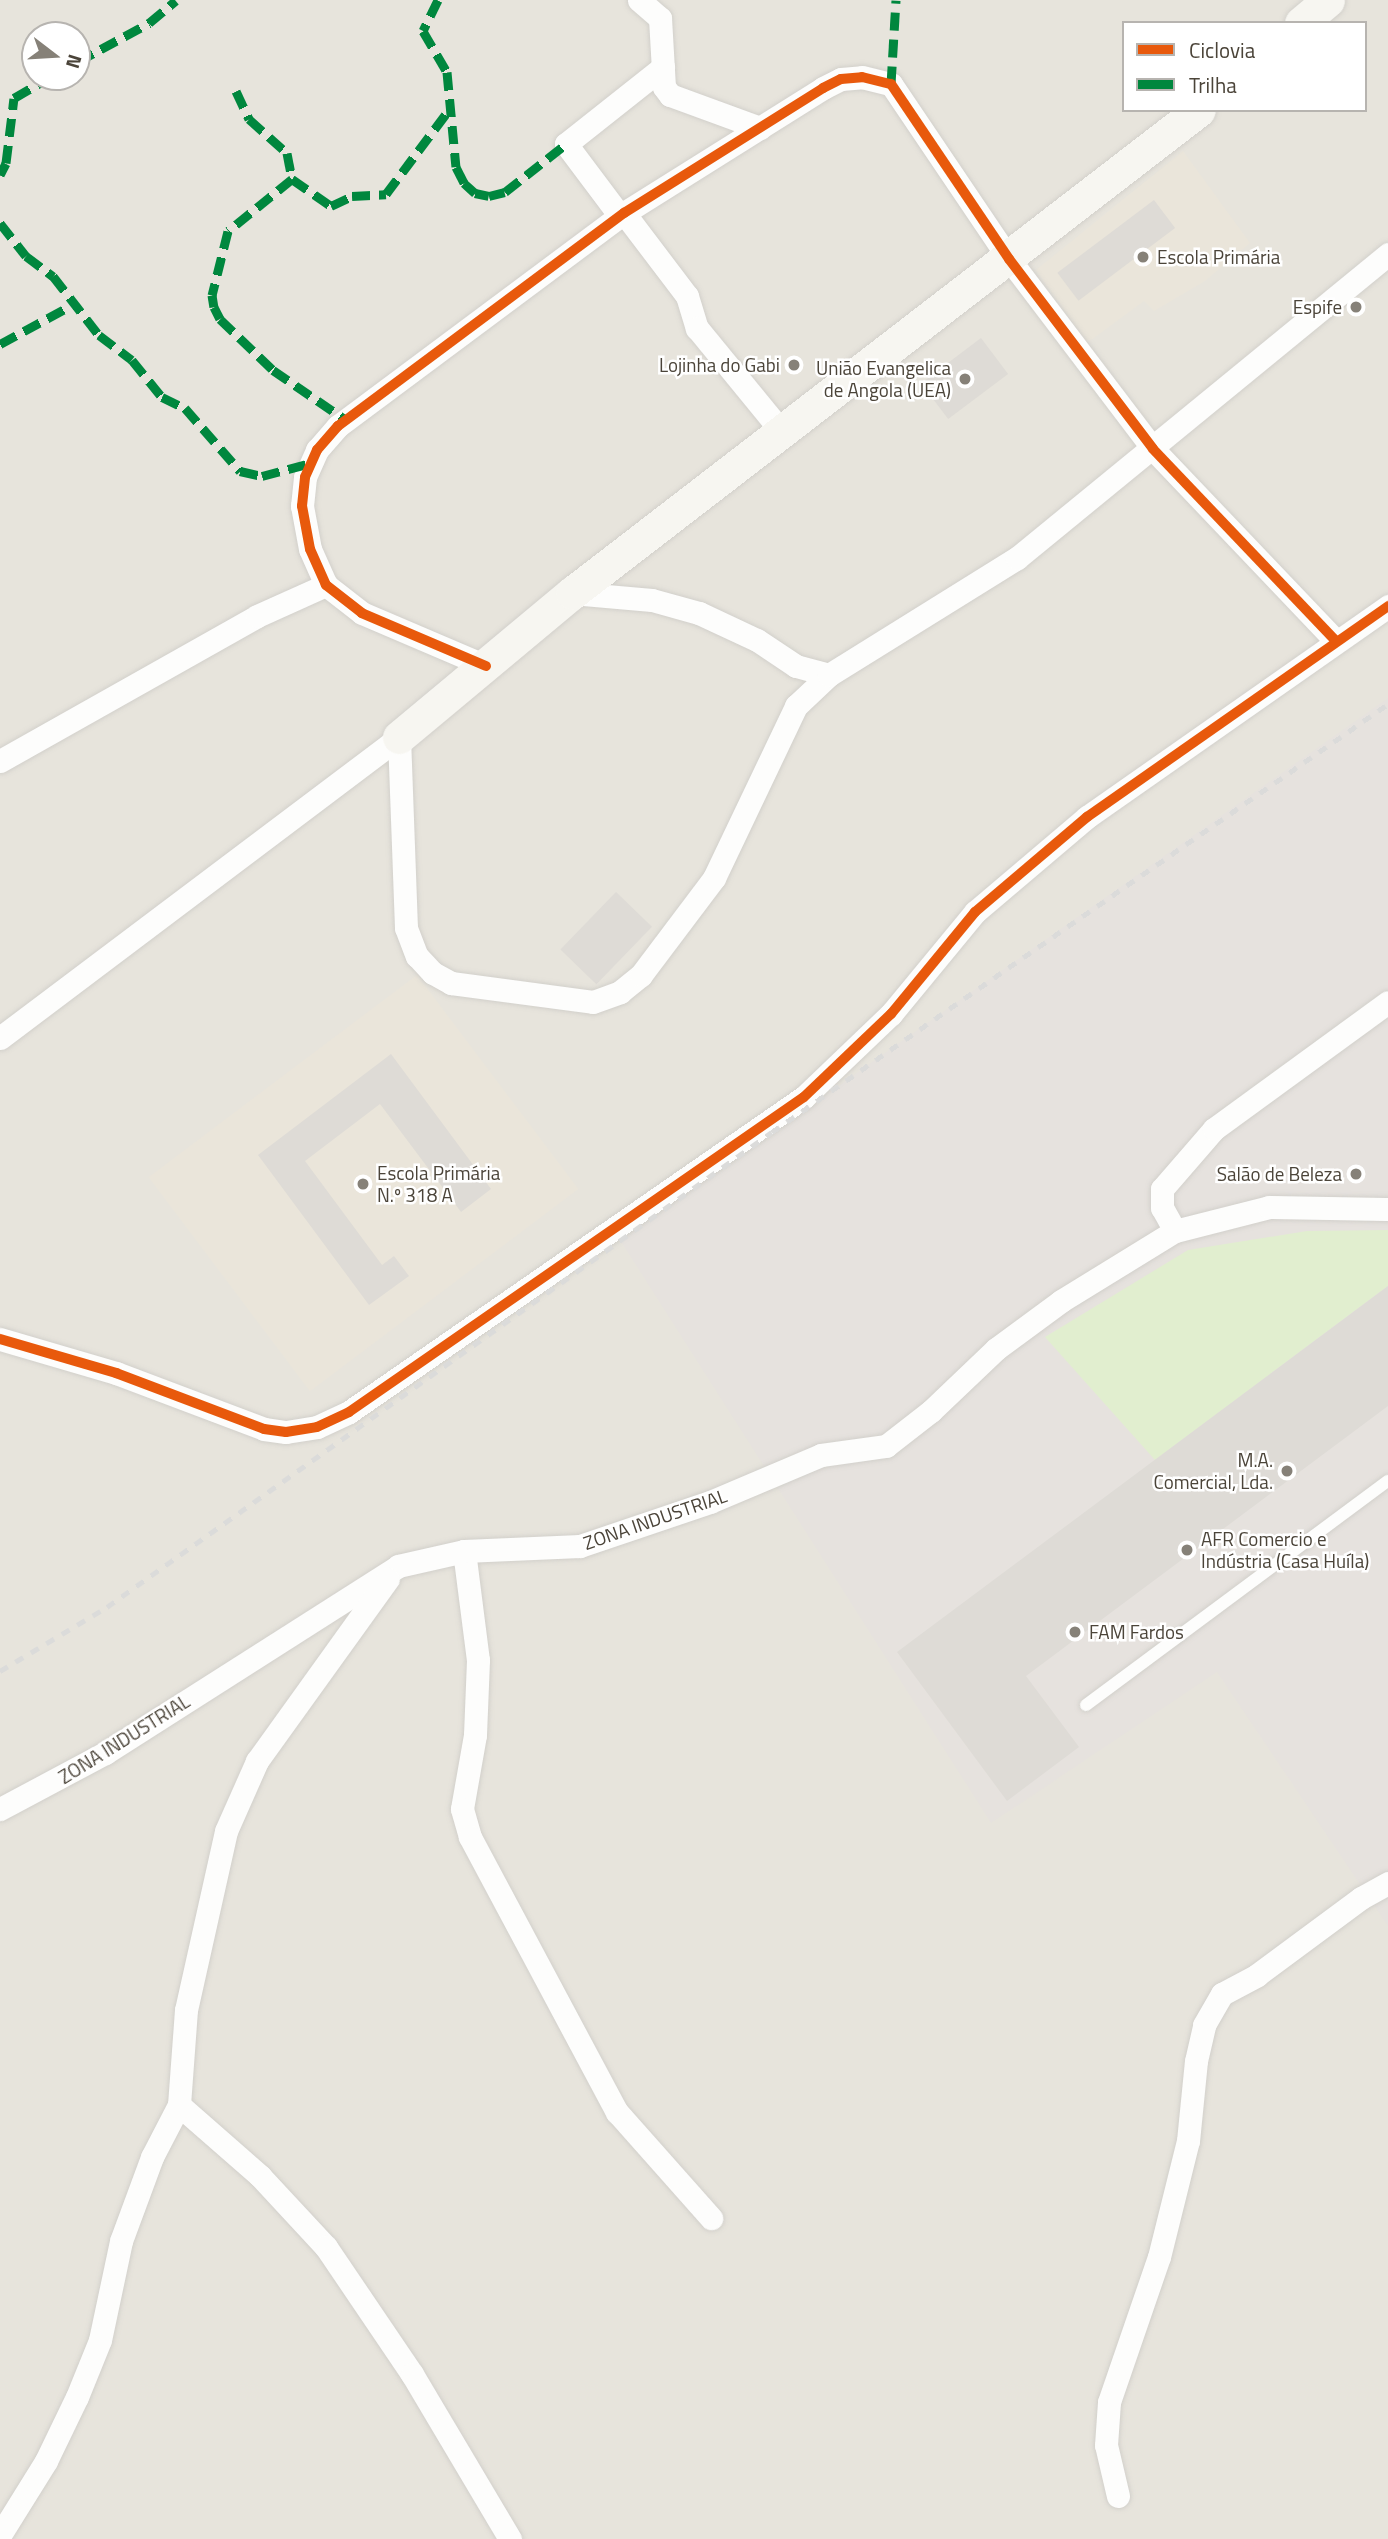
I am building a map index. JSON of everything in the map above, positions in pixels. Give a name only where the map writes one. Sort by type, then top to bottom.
[{"type":"street","points":[[639,0],[660,18],[664,87],[670,95],[760,128]]},
{"type":"street","points":[[1303,21],[1328,0]]},
{"type":"street","points":[[663,67],[566,144],[687,296],[697,328],[782,432]]},
{"type":"street","points":[[486,666],[362,612],[326,584],[310,549],[302,506],[305,477],[317,450],[338,426],[622,214],[841,79],[862,77],[891,84],[1009,259],[1153,449],[1335,640]]},
{"type":"street","points":[[0,1038],[399,737],[572,593],[1196,112]]},
{"type":"street","points":[[399,737],[406,928],[417,956],[433,973],[451,983],[593,1002],[620,992],[641,975],[714,878],[786,720],[829,675],[1017,558],[1388,254]]},
{"type":"street","points":[[0,761],[257,616],[326,584]]},
{"type":"street","points":[[572,593],[652,600],[699,612],[757,640],[796,666],[829,675]]},
{"type":"street","points":[[0,1339],[116,1373],[264,1429],[286,1432],[317,1427],[348,1412],[804,1097],[891,1014],[975,912],[1087,817],[1335,640],[1388,606]]},
{"type":"street","points":[[1175,1231],[1162,1208],[1162,1189],[1214,1129],[1388,1002]]},
{"type":"street","name":"ZONA INDUSTRIAL","points":[[0,1809],[105,1753],[398,1566],[464,1551],[580,1546],[710,1502],[821,1455],[886,1446],[931,1411],[996,1349],[1061,1301],[1175,1231],[1269,1207],[1388,1209]]},
{"type":"street","points":[[464,1551],[478,1660],[474,1735],[462,1809],[470,1837],[617,2112],[711,2218]]},
{"type":"street","points":[[0,2535],[46,2461],[77,2397],[100,2340],[121,2241],[152,2157],[179,2105],[186,2010],[226,1831],[257,1761],[398,1566]]},
{"type":"street","points":[[1118,2496],[1106,2445],[1109,2402],[1158,2257],[1185,2154],[1204,2025],[1222,1994],[1257,1975],[1361,1898],[1388,1884]]},
{"type":"street","points":[[179,2105],[260,2176],[326,2247],[412,2374],[510,2539]]},
{"type":"lane","points":[[1086,1705],[1388,1481]]},
{"type":"shaded area","points":[[0,0],[1388,0],[1388,2539],[0,2539]]},
{"type":"shaded area","name":"Escola Primária","points":[[1183,151],[1250,243],[1205,281],[1154,311],[1144,301],[1087,343],[1036,270]]},
{"type":"shaded area","points":[[1388,698],[1388,1926],[1217,1672],[991,1823],[620,1240]]},
{"type":"shaded area","name":"Escola Primária N.º 318 A","points":[[417,975],[578,1189],[310,1391],[149,1177]]},
{"type":"green space","points":[[1388,1230],[1388,1286],[1155,1460],[1045,1337],[1188,1250],[1307,1231]]},
{"type":"building","points":[[1154,200],[1175,228],[1078,301],[1057,273]]},
{"type":"building","name":"União Evangelica de Angola (UEA)","points":[[981,338],[1008,374],[948,419],[921,383]]},
{"type":"building","points":[[616,892],[652,927],[596,984],[560,950]]},
{"type":"building","points":[[391,1054],[491,1189],[461,1212],[380,1104],[305,1161],[382,1265],[394,1256],[409,1276],[369,1305],[258,1155]]},
{"type":"building","points":[[1388,1286],[1388,1406],[1026,1676],[1079,1747],[1007,1801],[897,1652]]},
{"type":"railway","points":[[0,1671],[107,1607],[772,1132],[1388,704]]},
{"type":"marked path","points":[[91,54],[149,23],[176,0]]},
{"type":"marked path","points":[[438,0],[423,31],[447,72],[456,167],[464,183],[475,193],[489,196],[505,192],[566,144]]},
{"type":"marked path","points":[[891,84],[896,0]]},
{"type":"marked path","points":[[0,175],[6,163],[14,98],[26,91]]},
{"type":"marked path","points":[[236,91],[249,119],[287,153],[292,179],[331,206],[352,196],[386,194],[451,107]]},
{"type":"marked path","points":[[292,179],[228,231],[212,295],[214,307],[220,319],[273,370],[346,420]]},
{"type":"marked path","points":[[0,223],[26,256],[53,276],[99,335],[132,360],[162,397],[185,408],[240,471],[262,476],[311,463]]},
{"type":"marked path","points":[[0,344],[74,304]]},
{"type":"cycle path","points":[[486,666],[362,613],[326,585],[310,549],[302,506],[305,477],[317,450],[338,426],[624,213],[823,88],[841,79],[862,77],[891,84],[1009,259],[1153,449],[1335,640]]},
{"type":"cycle path","points":[[0,1339],[116,1373],[264,1429],[286,1432],[317,1427],[349,1412],[804,1097],[891,1014],[975,912],[1087,817],[1388,606]]},
{"type":"place","name":"Escola Primária","points":[[1143,257]]},
{"type":"place","name":"Espife","points":[[1356,307]]},
{"type":"place","name":"Lojinha do Gabi","points":[[794,365]]},
{"type":"place","name":"União Evangelica de Angola (UEA)","points":[[965,379]]},
{"type":"place","name":"Salão de Beleza","points":[[1356,1174]]},
{"type":"place","name":"Escola Primária N.º 318 A","points":[[363,1184]]},
{"type":"place","name":"M.A. Comercial, Lda.","points":[[1287,1471]]},
{"type":"place","name":"AFR Comercio e Indústria (Casa Huíla)","points":[[1187,1550]]},
{"type":"place","name":"FAM Fardos","points":[[1075,1632]]}]
